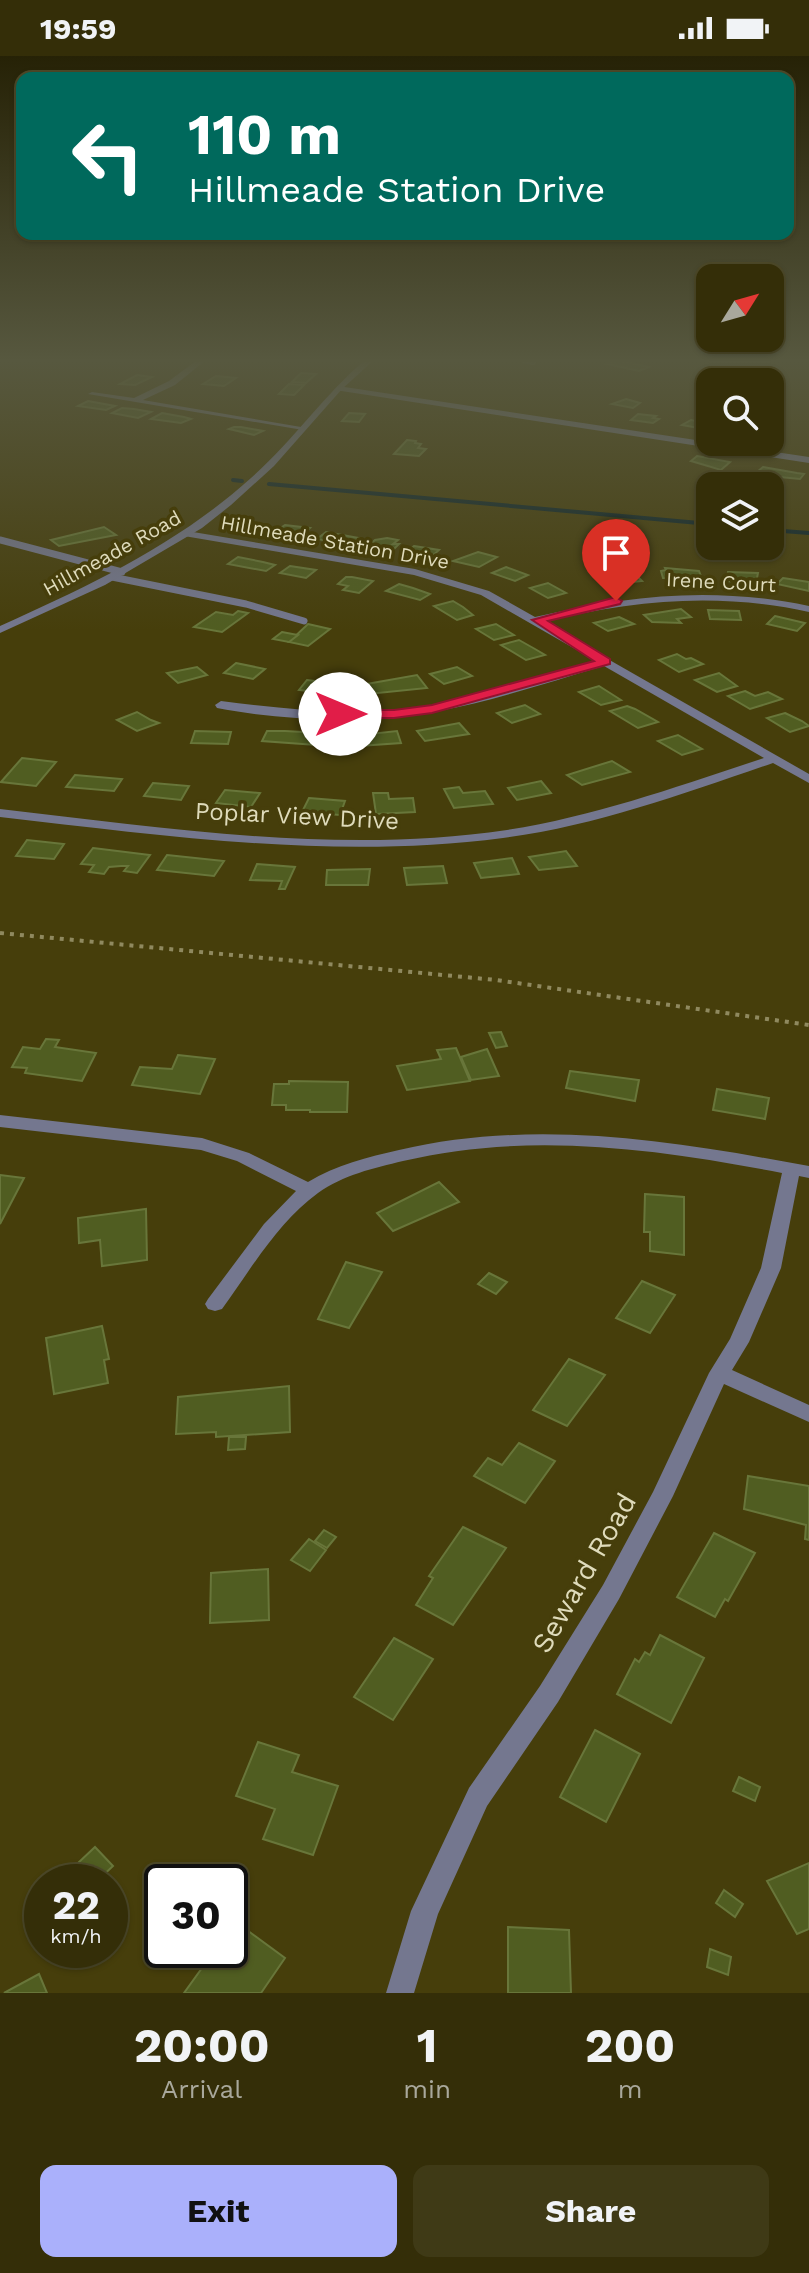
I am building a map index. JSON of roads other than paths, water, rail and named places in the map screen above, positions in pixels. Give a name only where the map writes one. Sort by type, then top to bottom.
[{"type":"street","name":"Hillmeade Road","points":[[0,630],[117,574],[187,534],[258,478],[283,450]]},
{"type":"street","points":[[746,450],[809,460]]},
{"type":"street","name":"Hillmeade Station Drive","points":[[187,534],[442,579],[485,593],[538,620],[809,779]]},
{"type":"street","name":"Irene Court","points":[[538,620],[616,601],[670,596],[759,599],[809,609]]},
{"type":"street","points":[[221,705],[346,715],[411,712],[459,703],[605,662]]},
{"type":"street","name":"Poplar View Drive","points":[[0,813],[225,837],[328,844],[399,844],[577,821],[774,759]]},
{"type":"street","points":[[0,1121],[202,1144],[243,1157],[309,1190]]},
{"type":"street","points":[[215,1304],[290,1209],[309,1190],[348,1170],[420,1150],[525,1138],[605,1141],[681,1150],[800,1171]]},
{"type":"street","name":"Seward Road","points":[[400,1993],[425,1911],[478,1797],[549,1694],[611,1592],[662,1496],[719,1373],[739,1342],[771,1268],[800,1171]]},
{"type":"street","points":[[719,1373],[809,1414]]},
{"type":"lane","points":[[0,540],[117,574],[304,621]]},
{"type":"waterway","points":[[233,480],[242,481]]},
{"type":"waterway","points":[[269,484],[696,523]]},
{"type":"waterway","points":[[784,531],[809,533]]}]
